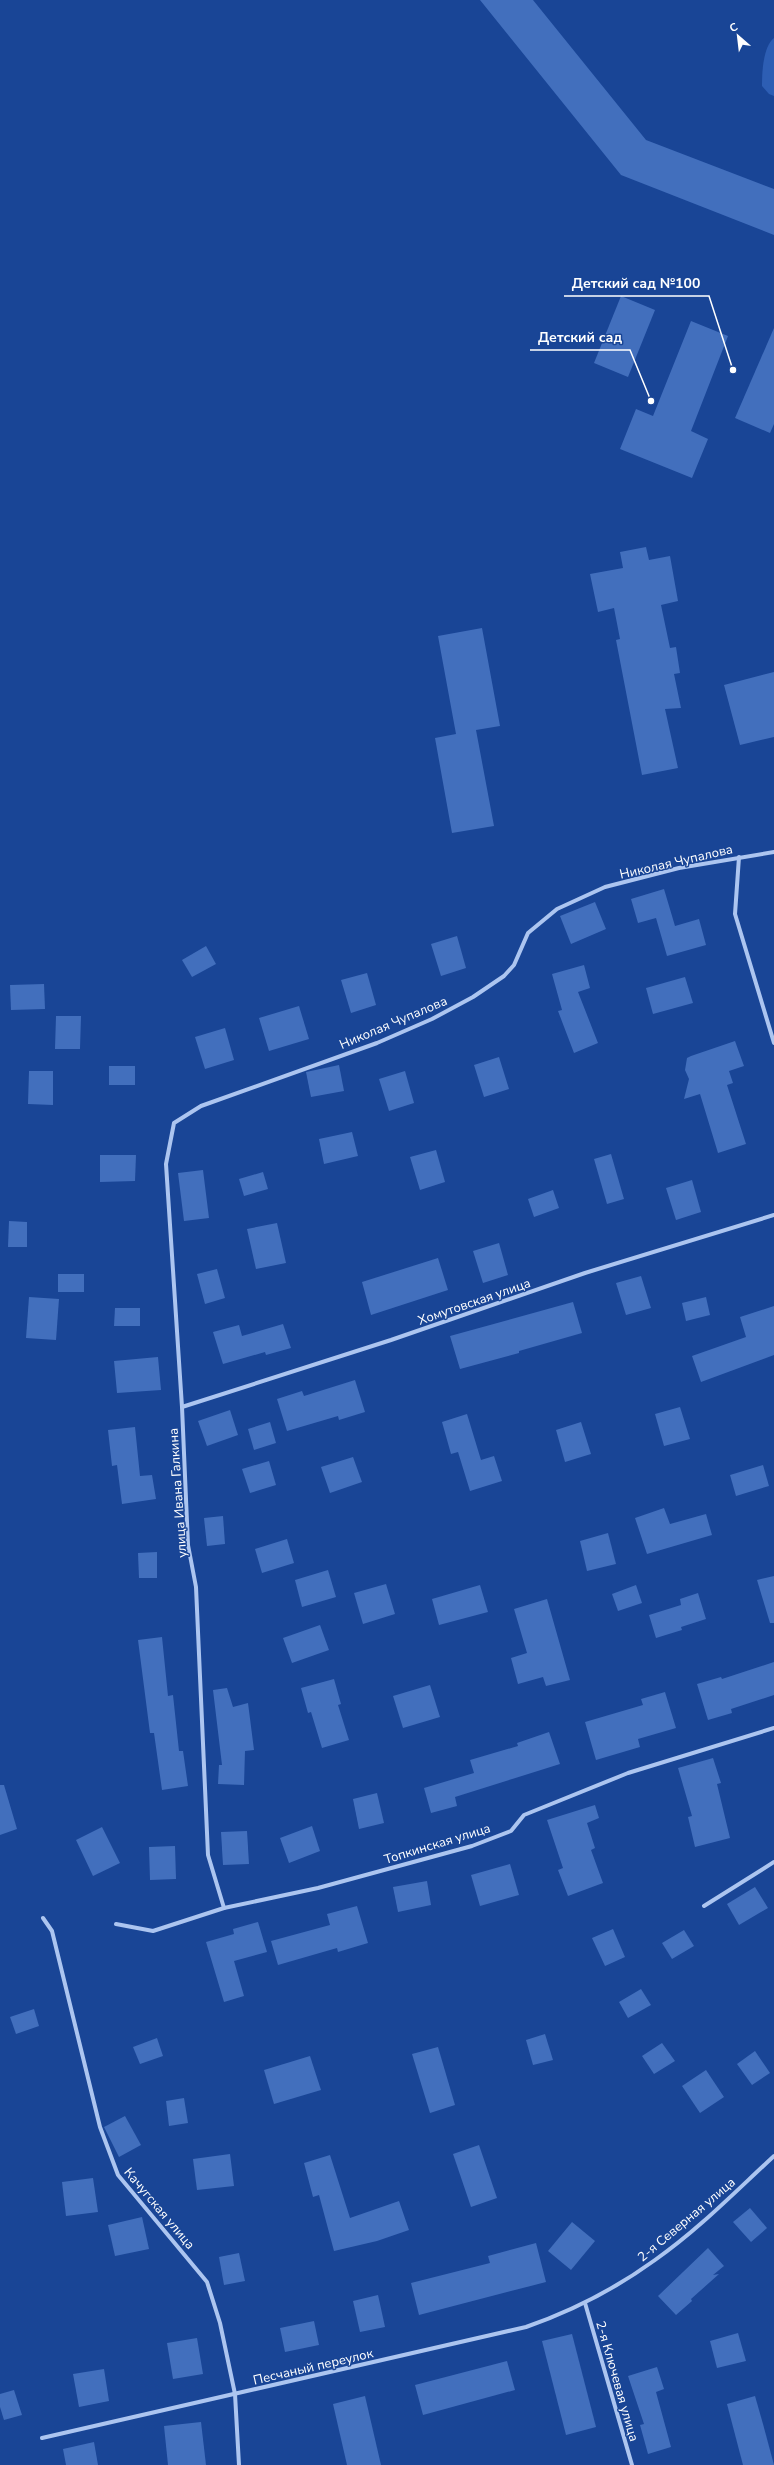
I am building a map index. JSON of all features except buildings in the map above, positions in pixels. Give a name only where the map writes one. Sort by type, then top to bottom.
[{"type":"street","name":"Николая Чупалова","points":[[174,1123],[202,1106],[377,1043],[432,1019],[473,997],[504,976],[514,965],[528,933],[557,909],[605,887],[680,868],[774,852]]},
{"type":"street","points":[[739,857],[735,914],[774,1043]]},
{"type":"street","name":"улица Ивана Галкина","points":[[174,1123],[166,1164],[182,1407],[188,1545],[196,1586],[208,1855],[224,1908]]},
{"type":"street","name":"Хомутовская улица","points":[[182,1407],[391,1340],[585,1274],[774,1215]]},
{"type":"street","name":"Топкинская улица","points":[[116,1924],[153,1931],[224,1908],[318,1888],[472,1846],[510,1830],[524,1815],[628,1773],[774,1728]]},
{"type":"street","points":[[704,1906],[774,1862]]},
{"type":"street","name":"Качугская улица","points":[[43,1918],[52,1931],[100,2126],[118,2175],[207,2282],[220,2323],[235,2394],[239,2465]]},
{"type":"street","name":"2-я Северная улица","points":[[585,2303],[655,2260],[708,2217],[774,2156]]},
{"type":"street","name":"Песчаный переулок","points":[[42,2438],[526,2327],[585,2303]]},
{"type":"street","name":"2-я Ключевая улица","points":[[585,2303],[632,2465]]},
{"type":"shaded area","points":[[774,38],[774,96],[769,94],[762,86],[765,53],[770,42]]},
{"type":"place","name":"Детский сад №100","points":[[733,370]]},
{"type":"place","name":"Детский сад","points":[[651,401]]}]
